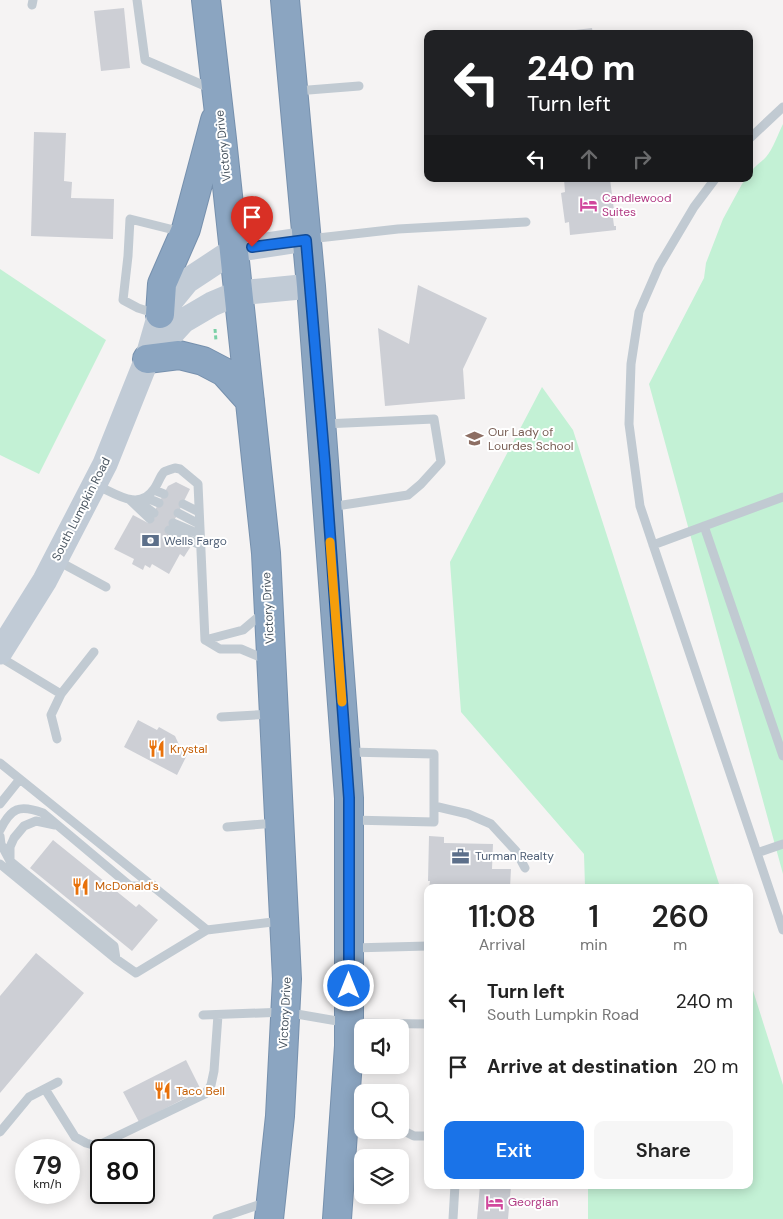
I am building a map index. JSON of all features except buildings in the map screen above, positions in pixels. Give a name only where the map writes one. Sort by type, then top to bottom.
[{"type":"highway","name":"Victory Drive","points":[[206,0],[266,553],[287,979],[280,1116],[270,1210]]},
{"type":"highway","points":[[285,0],[311,286],[349,798],[350,1102],[337,1219]]},
{"type":"highway","points":[[160,314],[162,284],[186,230],[218,98]]},
{"type":"highway","points":[[148,360],[179,355],[203,361],[224,372],[250,401]]},
{"type":"main road","name":"South Lumpkin Road","points":[[0,652],[45,580],[105,464],[148,360],[160,314],[187,281],[234,250],[306,240]]},
{"type":"main road","name":"South Lumpkin Road","points":[[148,360],[183,321],[212,304],[238,293],[311,286]]},
{"type":"lane","points":[[137,0],[145,60],[218,98]]},
{"type":"lane","points":[[293,92],[359,86]]},
{"type":"lane","points":[[753,135],[783,107]]},
{"type":"lane","points":[[713,182],[694,207],[659,266],[639,312],[631,364],[629,424],[640,506],[783,930]]},
{"type":"lane","points":[[160,314],[138,308],[123,300],[130,219],[174,230],[186,230]]},
{"type":"lane","points":[[306,240],[398,228],[526,222]]},
{"type":"lane","points":[[322,424],[434,419],[441,462],[408,495],[328,508]]},
{"type":"lane","points":[[147,498],[164,473],[175,468],[180,469],[198,484],[205,640]]},
{"type":"lane","points":[[94,484],[134,500],[152,516]]},
{"type":"lane","points":[[154,490],[164,494]]},
{"type":"lane","points":[[653,545],[783,497]]},
{"type":"lane","points":[[134,500],[147,498],[159,503]]},
{"type":"lane","points":[[183,504],[199,512]]},
{"type":"lane","points":[[178,513],[199,524]]},
{"type":"lane","points":[[200,534],[171,526],[200,545]]},
{"type":"lane","points":[[704,526],[783,756]]},
{"type":"lane","points":[[56,559],[106,587]]},
{"type":"lane","points":[[205,640],[243,630],[268,608]]},
{"type":"lane","points":[[205,640],[220,649],[241,649],[271,662]]},
{"type":"lane","points":[[57,739],[51,715],[61,694],[94,652]]},
{"type":"lane","points":[[0,657],[61,694]]},
{"type":"lane","points":[[221,717],[274,714]]},
{"type":"lane","points":[[345,752],[434,754],[434,822],[348,820]]},
{"type":"lane","points":[[0,763],[207,930]]},
{"type":"lane","points":[[0,804],[20,779]]},
{"type":"lane","points":[[434,806],[468,814],[491,824],[516,851],[524,868]]},
{"type":"lane","points":[[0,830],[6,818],[18,809],[29,808],[42,813],[130,886],[153,886]]},
{"type":"lane","points":[[10,861],[10,847],[14,838],[24,826],[36,821],[56,825]]},
{"type":"lane","points":[[227,827],[279,822]]},
{"type":"lane","points":[[0,836],[1,844],[10,861],[114,946],[116,959]]},
{"type":"lane","points":[[757,852],[783,844]]},
{"type":"lane","points":[[0,864],[116,959],[136,973],[207,930],[284,920]]},
{"type":"lane","points":[[349,948],[424,946]]},
{"type":"lane","points":[[202,1015],[285,1012],[349,1023],[424,1024]]},
{"type":"lane","points":[[45,1088],[75,1137],[86,1144],[101,1144],[205,1094],[211,1085],[214,1071],[218,1015]]},
{"type":"lane","points":[[0,1132],[29,1097],[58,1082]]},
{"type":"lane","points":[[409,1133],[414,1136],[424,1136]]},
{"type":"lane","points":[[453,1219],[455,1189]]},
{"type":"lane","points":[[217,1219],[270,1210]]},
{"type":"green space","points":[[783,124],[783,874],[649,384],[704,278],[706,263],[723,219],[742,184],[744,182],[753,182],[753,169],[764,160]]},
{"type":"green space","points":[[0,269],[106,340],[39,474],[0,455]]},
{"type":"green space","points":[[542,387],[573,430],[719,884],[585,884],[584,854],[461,712],[450,562]]},
{"type":"green space","points":[[753,991],[783,1085],[783,1219],[588,1219],[588,1189],[753,1189]]},
{"type":"slow traffic","points":[[330,542],[342,702]]},
{"type":"place","name":"Candlewood Suites","points":[[588,205]]},
{"type":"place","name":"Our Lady of Lourdes School","points":[[474,439]]},
{"type":"place","name":"Wells Fargo","points":[[150,541]]},
{"type":"place","name":"Krystal","points":[[156,749]]},
{"type":"place","name":"Turman Realty","points":[[461,856]]},
{"type":"place","name":"McDonald's","points":[[81,886]]},
{"type":"place","name":"Taco Bell","points":[[162,1091]]},
{"type":"place","name":"Georgian","points":[[494,1202]]},
{"type":"route","points":[[252,247],[306,240],[325,465],[349,798],[349,986]]}]
